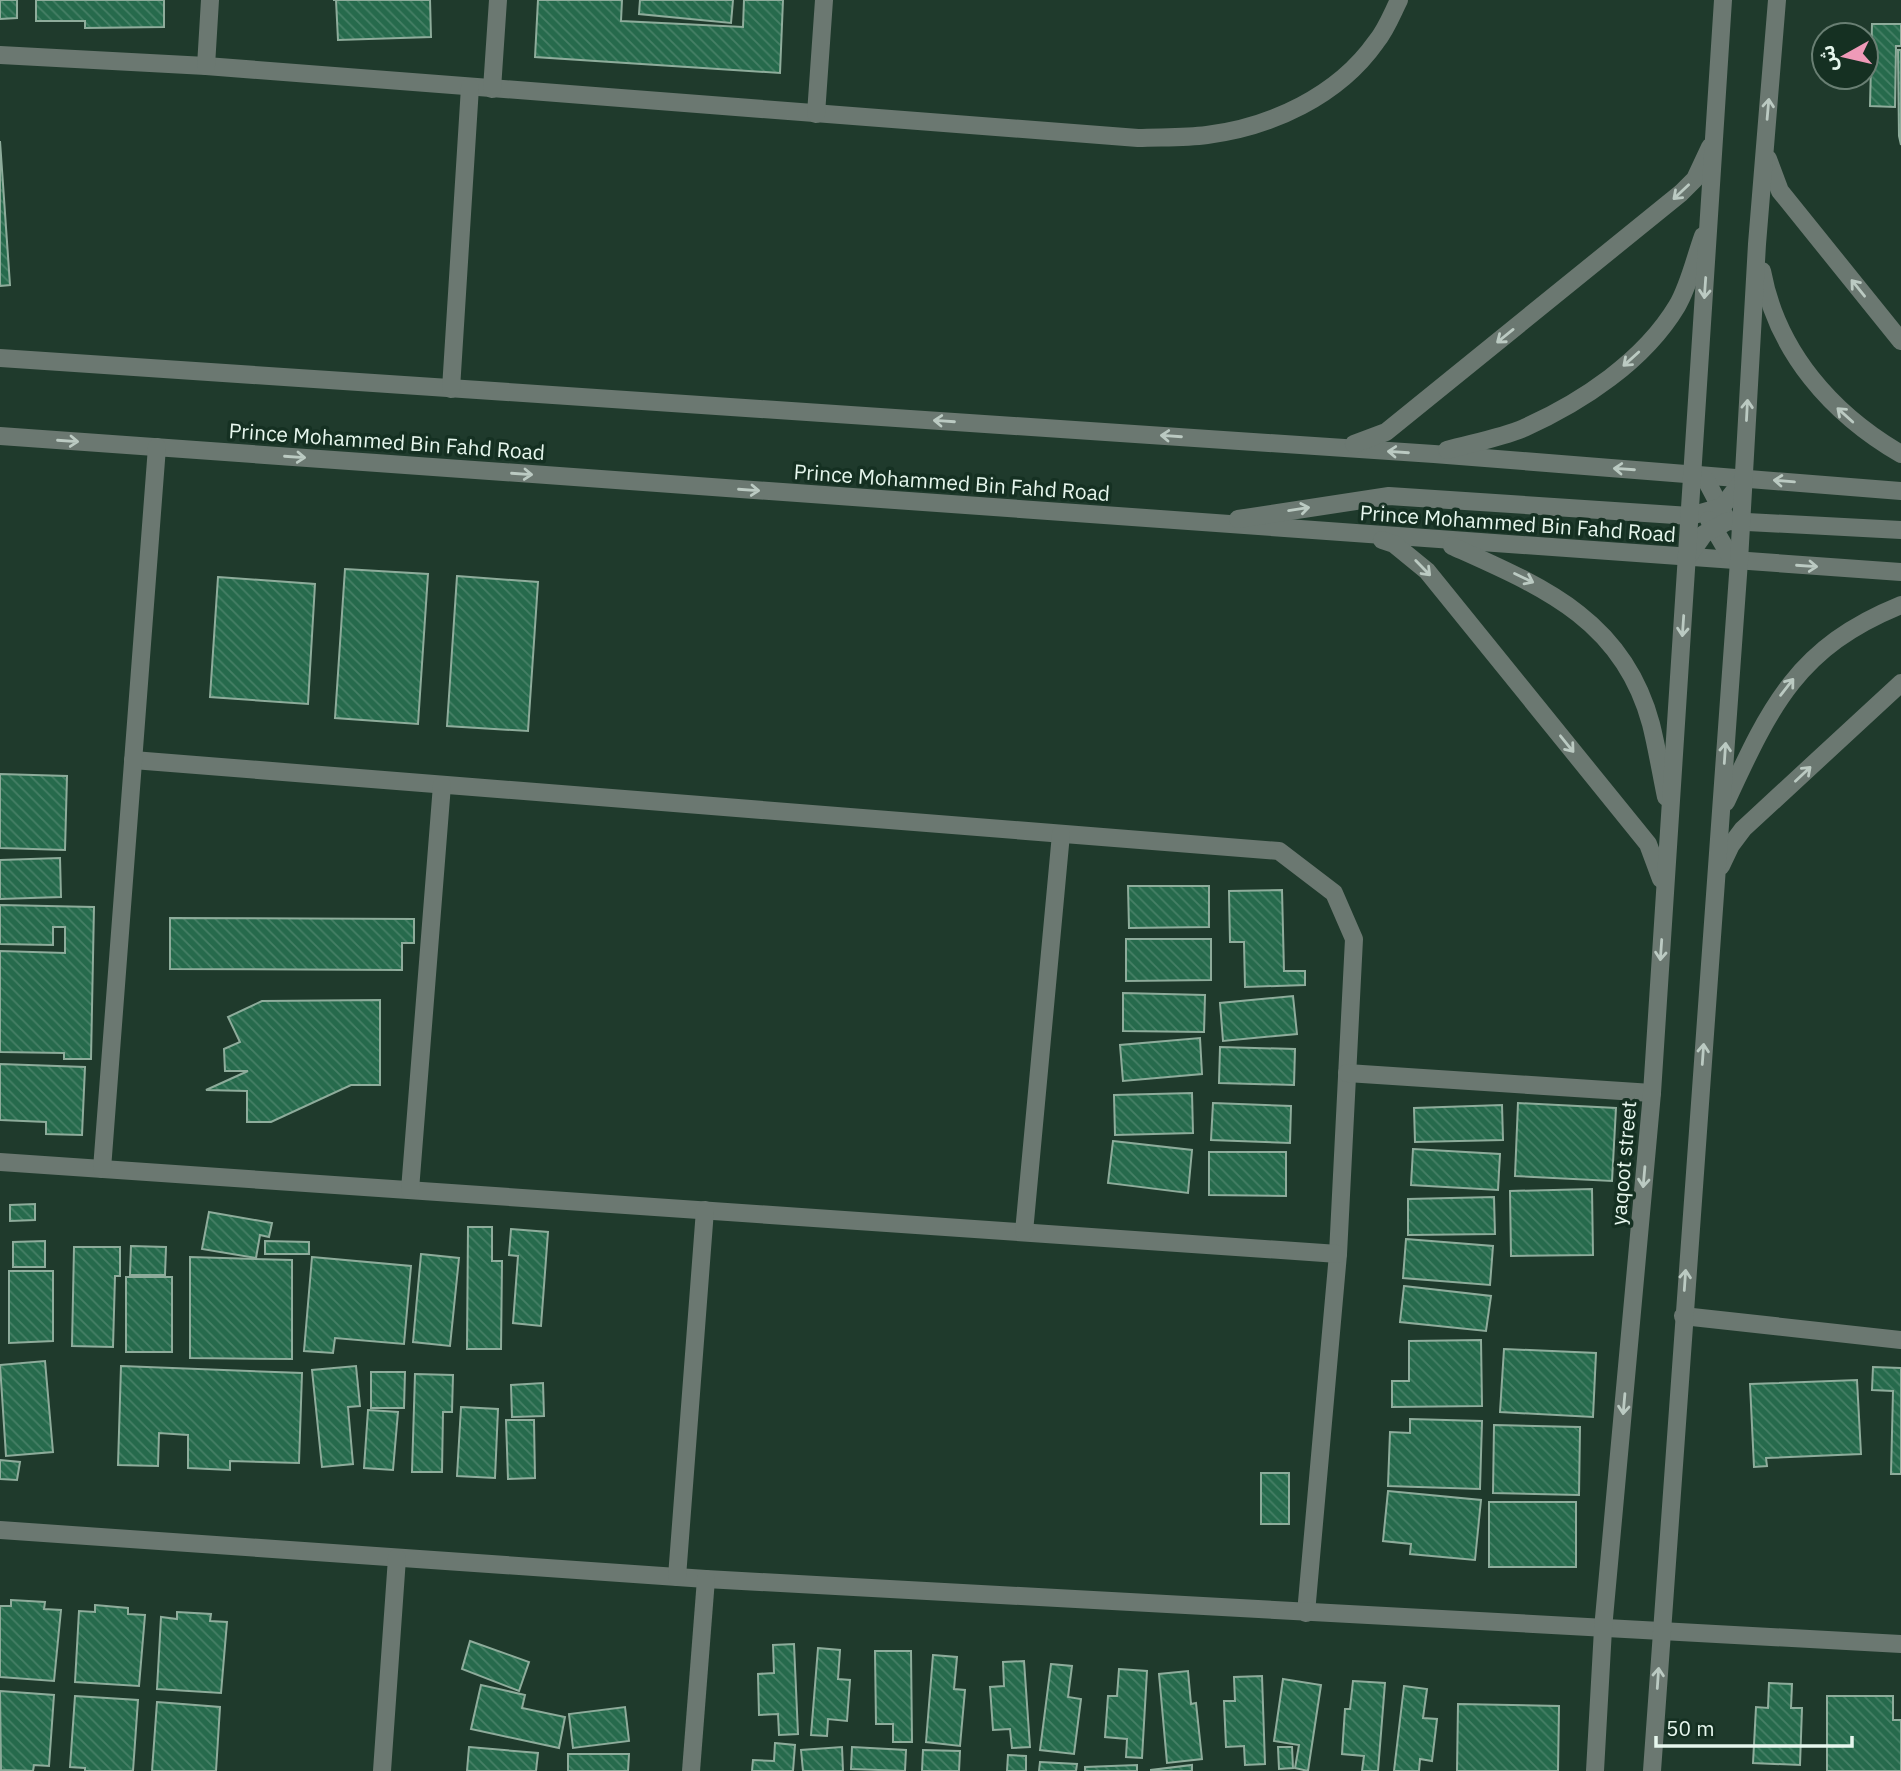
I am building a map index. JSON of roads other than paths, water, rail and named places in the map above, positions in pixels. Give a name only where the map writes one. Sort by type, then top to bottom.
[{"type":"street","points":[[206,66],[209,0]]},
{"type":"street","points":[[492,89],[498,0]]},
{"type":"street","points":[[816,114],[824,0]]},
{"type":"street","points":[[0,55],[206,66],[1138,138],[1207,135],[1261,123],[1301,107],[1342,79],[1376,43],[1399,0]]},
{"type":"street","points":[[1652,1771],[1739,561],[1693,474],[1723,0]]},
{"type":"street","points":[[1688,558],[1695,544],[1717,518],[1744,478],[1756,244],[1777,0]]},
{"type":"street","points":[[451,389],[470,87]]},
{"type":"street","points":[[1333,447],[1357,444],[1386,432],[1681,193],[1699,171],[1715,134]]},
{"type":"street","points":[[1765,138],[1769,163],[1780,191],[1901,341]]},
{"type":"street","points":[[1434,454],[1522,429],[1588,392],[1630,360],[1655,337],[1678,304],[1710,216]]},
{"type":"street","points":[[1756,244],[1765,293],[1781,331],[1798,361],[1847,418],[1901,454]]},
{"type":"street","points":[[0,358],[1434,454],[1901,491]]},
{"type":"street","name":"Prince Mohammed Bin Fahd Road","points":[[0,436],[1901,572]]},
{"type":"street","points":[[102,1169],[157,447]]},
{"type":"street","points":[[1693,474],[1706,480],[1730,556],[1739,561]]},
{"type":"street","points":[[1207,523],[1389,496],[1901,530]]},
{"type":"street","points":[[1365,535],[1394,544],[1427,571],[1648,844],[1655,858],[1665,901]]},
{"type":"street","points":[[1439,540],[1550,591],[1573,607],[1600,634],[1622,661],[1642,700],[1650,723],[1670,819]]},
{"type":"street","name":"yaqoot street","points":[[1595,1771],[1603,1629],[1652,1093],[1688,558]]},
{"type":"street","points":[[1721,812],[1769,711],[1788,683],[1839,637],[1868,618],[1901,605]]},
{"type":"street","points":[[1716,883],[1722,862],[1743,829],[1901,683]]},
{"type":"street","points":[[133,760],[1279,851],[1334,893],[1354,939],[1338,1254],[1306,1613]]},
{"type":"street","points":[[410,1190],[442,785]]},
{"type":"street","points":[[1024,1232],[1061,834]]},
{"type":"street","points":[[1347,1073],[1652,1093]]},
{"type":"street","points":[[0,1162],[1338,1254]]},
{"type":"street","points":[[677,1577],[705,1210]]},
{"type":"street","points":[[1683,1316],[1901,1340]]},
{"type":"street","points":[[0,1530],[706,1579],[1901,1644]]},
{"type":"street","points":[[382,1771],[397,1558]]},
{"type":"street","points":[[691,1771],[706,1579]]}]
